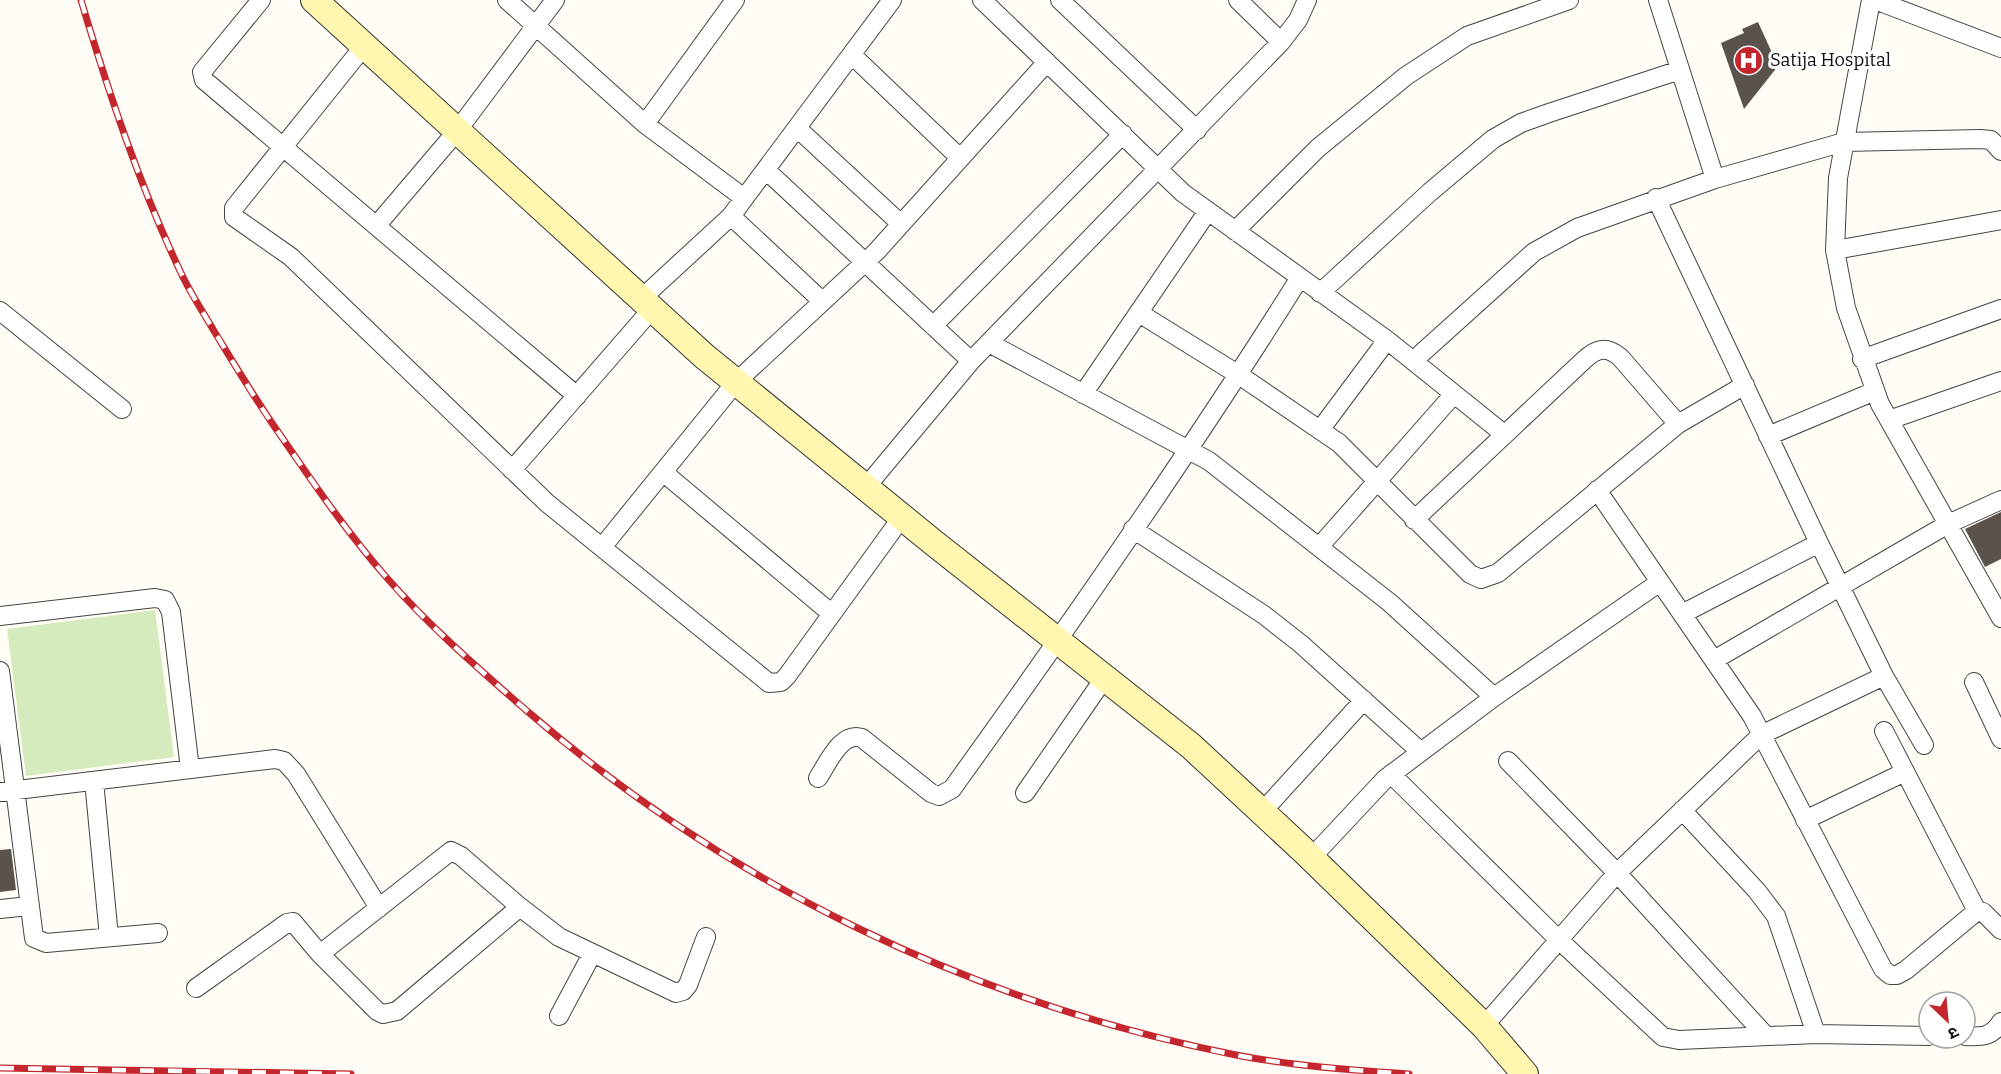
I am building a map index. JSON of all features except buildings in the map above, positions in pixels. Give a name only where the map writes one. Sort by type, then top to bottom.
[{"type":"street","points":[[261,0],[202,76],[204,80],[577,396]]},
{"type":"street","points":[[314,0],[646,304],[736,382],[1191,746],[1311,858],[1484,1026],[1525,1074]]},
{"type":"street","points":[[507,0],[645,124],[744,198]]},
{"type":"street","points":[[377,225],[457,131],[555,0]]},
{"type":"street","points":[[645,124],[735,0]]},
{"type":"street","points":[[982,0],[1159,169],[1208,211],[1299,279],[1387,340],[1504,434]]},
{"type":"street","points":[[1060,0],[1197,130]]},
{"type":"street","points":[[1238,0],[1281,42]]},
{"type":"street","points":[[866,487],[971,361],[1281,42],[1298,20],[1307,0]]},
{"type":"street","points":[[1235,231],[1318,148],[1406,76],[1467,36],[1569,0]]},
{"type":"street","points":[[1658,0],[1715,179]]},
{"type":"street","points":[[2001,48],[1873,0],[1838,178],[1836,250],[1846,308],[1875,391],[1889,420],[2001,618]]},
{"type":"street","points":[[512,470],[577,396],[646,304],[731,216],[852,54],[887,2]]},
{"type":"street","points":[[364,46],[234,208],[234,217],[291,257],[547,502],[769,683],[780,682],[788,676],[902,517]]},
{"type":"street","points":[[852,54],[960,158]]},
{"type":"street","points":[[603,546],[736,382],[864,262],[901,224],[1047,62]]},
{"type":"street","points":[[1320,293],[1430,192],[1493,139],[1540,116],[1680,70]]},
{"type":"street","points":[[797,128],[901,224]]},
{"type":"street","points":[[933,326],[1123,134]]},
{"type":"street","points":[[1413,361],[1534,252],[1577,228],[1656,198],[1844,142],[1980,139],[1991,140],[2001,151]]},
{"type":"street","points":[[766,170],[971,361]]},
{"type":"street","points":[[1656,198],[1884,676],[1924,745]]},
{"type":"street","points":[[1083,394],[1208,211]]},
{"type":"street","points":[[731,216],[822,301]]},
{"type":"street","points":[[1836,250],[2001,220]]},
{"type":"street","points":[[818,778],[843,741],[856,736],[862,738],[931,793],[939,796],[947,794],[1059,640],[1239,375],[1299,279]]},
{"type":"street","points":[[1862,359],[2001,309]]},
{"type":"street","points":[[0,311],[122,409]]},
{"type":"street","points":[[1139,313],[1239,375],[1320,430],[1354,457],[1470,574],[1481,579],[1498,573],[1678,424],[1745,385]]},
{"type":"street","points":[[1320,430],[1387,340]]},
{"type":"street","points":[[988,343],[1209,461],[1389,602],[1494,697]]},
{"type":"street","points":[[1414,520],[1593,352],[1601,349],[1611,350],[1620,357],[1678,424]]},
{"type":"street","points":[[1889,420],[2001,381]]},
{"type":"street","points":[[1768,436],[1875,391]]},
{"type":"street","points":[[1319,547],[1454,394]]},
{"type":"street","points":[[663,472],[832,614]]},
{"type":"street","points":[[1597,490],[1714,660],[1761,735],[1883,969],[1890,975],[1897,975],[1906,970],[1977,911],[1983,912],[2001,930]]},
{"type":"street","points":[[1714,660],[1948,524],[2001,500]]},
{"type":"street","points":[[1133,530],[1264,615],[1421,752]]},
{"type":"street","points":[[1682,614],[1819,543]]},
{"type":"street","points":[[1311,858],[1391,774],[1494,697],[1660,582]]},
{"type":"street","points":[[0,616],[155,598],[165,600],[171,612],[190,769]]},
{"type":"street","points":[[0,671],[7,791],[34,938],[40,942],[158,933]]},
{"type":"street","points":[[1484,1026],[1617,873],[1761,735],[1884,676]]},
{"type":"street","points":[[1025,793],[1105,677]]},
{"type":"street","points":[[1974,682],[2001,740]]},
{"type":"street","points":[[1262,812],[1364,700]]},
{"type":"street","points":[[1884,731],[1977,911]]},
{"type":"street","points":[[7,791],[274,759],[284,761],[296,774],[379,908]]},
{"type":"street","points":[[1508,761],[1617,873],[1766,1036]]},
{"type":"street","points":[[1805,820],[1905,772]]},
{"type":"street","points":[[1391,774],[1559,940],[1663,1037],[1679,1040],[1816,1035],[1917,1036]]},
{"type":"street","points":[[94,781],[109,937]]},
{"type":"street","points":[[1682,810],[1757,891],[1776,916],[1816,1035]]},
{"type":"street","points":[[320,954],[451,851],[461,856],[520,908],[559,937],[668,990],[683,992],[688,985],[706,937]]},
{"type":"street","points":[[0,909],[29,906]]},
{"type":"street","points":[[196,988],[287,923],[293,922],[320,954],[377,1011],[389,1014],[397,1011],[520,908]]},
{"type":"street","points":[[559,1016],[592,954]]},
{"type":"street","points":[[1977,1036],[1986,1036],[2001,1022]]},
{"type":"green space","points":[[155,610],[174,757],[26,776],[7,629]]},
{"type":"railway","points":[[81,0],[126,140],[152,208],[189,289],[247,385],[333,510],[387,578],[437,630],[527,711],[605,774],[686,831],[771,883],[859,929],[950,969],[1043,1004],[1139,1032],[1236,1055],[1301,1065],[1409,1074]]},
{"type":"railway","points":[[0,1068],[351,1074]]},
{"type":"place","name":"Satija Hospital","points":[[1749,60]]}]
